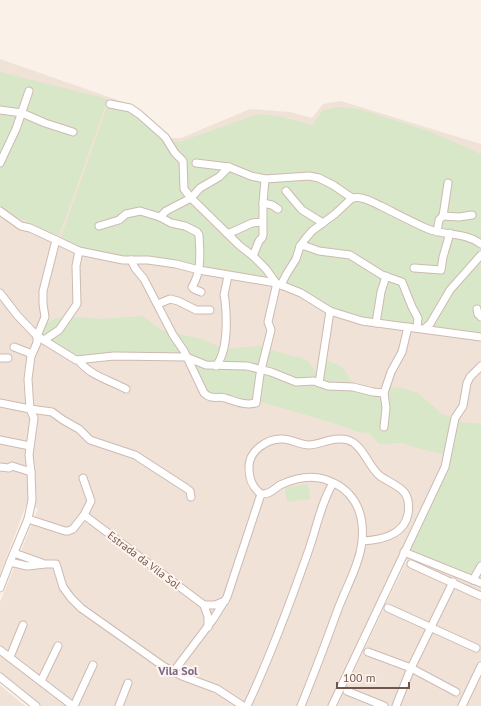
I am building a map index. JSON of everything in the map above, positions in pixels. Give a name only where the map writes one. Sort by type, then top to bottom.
[{"type":"street","points":[[0,163],[14,135],[29,91]]},
{"type":"street","points":[[110,104],[130,108],[165,137],[175,153],[183,161],[184,189],[191,198],[240,246],[266,269],[278,284]]},
{"type":"street","points":[[0,110],[22,113],[45,123],[73,132]]},
{"type":"street","points":[[196,163],[229,167],[251,176],[265,179],[309,176],[318,178],[333,185],[352,198],[368,200],[410,221],[438,232],[471,238],[481,244]]},
{"type":"street","points":[[160,217],[166,211],[191,198],[200,188],[219,177],[229,167]]},
{"type":"street","points":[[253,256],[263,234],[262,222],[265,179]]},
{"type":"street","points":[[438,232],[439,220],[443,216],[448,183]]},
{"type":"street","points":[[286,191],[302,210],[323,223]]},
{"type":"street","points":[[132,260],[135,268],[144,279],[158,304],[173,335],[184,350],[186,357],[206,395],[210,397],[226,398],[243,403],[256,403],[271,330],[268,322],[276,287],[296,259],[300,246],[312,231],[335,214],[352,198]]},
{"type":"street","points":[[263,204],[272,205],[278,209]]},
{"type":"street","points":[[0,211],[21,226],[30,228],[79,251],[114,259],[148,260],[176,264],[228,276],[278,284],[301,293],[330,311],[362,321],[481,337]]},
{"type":"street","points":[[99,226],[119,220],[126,214],[145,212],[160,217],[171,223],[185,226],[198,234],[200,262],[192,287],[193,289],[201,292]]},
{"type":"street","points":[[443,216],[459,217],[472,215]]},
{"type":"street","points":[[227,233],[252,223],[262,222]]},
{"type":"street","points":[[414,268],[441,270],[450,233]]},
{"type":"street","points":[[0,588],[28,519],[32,493],[29,455],[34,418],[30,409],[28,379],[32,354],[37,343],[37,336],[45,317],[43,291],[56,240]]},
{"type":"street","points":[[300,246],[305,246],[319,251],[350,255],[377,272],[402,282],[418,318],[420,329]]},
{"type":"street","points":[[44,340],[59,330],[77,304],[76,266],[79,251]]},
{"type":"street","points":[[420,329],[430,324],[450,290],[480,259]]},
{"type":"street","points":[[216,366],[221,361],[227,334],[224,295],[228,276]]},
{"type":"street","points":[[376,323],[381,292],[386,276]]},
{"type":"street","points":[[0,293],[37,336],[72,359],[79,361],[114,356],[186,357],[206,365],[246,366],[296,382],[314,381],[328,386],[353,387],[384,393]]},
{"type":"street","points":[[158,304],[170,299],[178,301],[196,310],[210,310]]},
{"type":"street","points":[[477,309],[478,314],[481,317]]},
{"type":"street","points":[[319,383],[330,311]]},
{"type":"street","points":[[384,427],[386,408],[384,393],[391,372],[402,352],[408,327]]},
{"type":"street","points":[[14,347],[32,354]]},
{"type":"street","points":[[0,358],[8,358]]},
{"type":"street","points":[[79,361],[85,368],[104,380],[126,389]]},
{"type":"street","points":[[332,706],[445,467],[452,427],[455,418],[464,406],[467,383],[470,377],[481,366]]},
{"type":"street","points":[[0,403],[52,412],[79,429],[90,440],[135,455],[190,491],[191,497]]},
{"type":"street","points":[[261,494],[252,485],[249,472],[249,463],[253,453],[262,445],[272,440],[284,439],[307,445],[334,439],[349,440],[356,445],[372,468],[381,476],[401,488],[406,496],[408,505],[408,516],[398,532],[378,540],[362,541]]},
{"type":"street","points":[[0,440],[30,446]]},
{"type":"street","points":[[0,467],[9,468],[12,466],[31,472]]},
{"type":"street","points":[[261,494],[268,493],[280,485],[296,479],[310,477],[323,479],[333,483],[347,492],[355,500],[360,512],[362,541],[356,563],[301,706]]},
{"type":"street","points":[[28,519],[65,531],[73,529],[84,515],[91,501],[83,478]]},
{"type":"street","points":[[247,706],[278,636],[308,554],[324,503],[333,483]]},
{"type":"street","points":[[174,671],[208,627],[225,601],[232,586],[261,494]]},
{"type":"street","name":"Estrada da Vila Sol","points":[[84,515],[204,605]]},
{"type":"street","points":[[404,552],[479,581],[481,566]]},
{"type":"street","points":[[14,553],[46,564]]},
{"type":"street","points":[[10,562],[27,566],[53,563],[57,566],[63,586],[76,603],[164,666],[217,689],[244,706]]},
{"type":"street","points":[[411,564],[481,596]]},
{"type":"street","points":[[396,706],[411,668],[453,582]]},
{"type":"street","points":[[208,627],[207,614],[204,605],[215,606],[225,601]]},
{"type":"street","points":[[388,608],[431,626],[476,648]]},
{"type":"street","points":[[10,657],[24,625]]},
{"type":"street","points":[[41,681],[58,646]]},
{"type":"street","points":[[0,650],[73,706],[93,665]]},
{"type":"street","points":[[368,652],[411,668],[456,692]]},
{"type":"street","points":[[462,706],[481,666]]},
{"type":"street","points":[[0,677],[36,706]]},
{"type":"street","points":[[119,706],[128,683]]},
{"type":"street","points":[[347,691],[384,706]]},
{"type":"shaded area","points":[[0,59],[126,103],[168,138],[181,138],[250,109],[290,112],[312,118],[323,104],[341,101],[481,144],[481,706],[337,706],[407,560],[400,557],[329,706],[40,706],[0,673],[0,602],[38,509],[27,503],[0,574]]},
{"type":"shaded area","points":[[0,685],[25,706],[0,706]]},
{"type":"green space","points":[[0,72],[108,99],[59,236],[21,219],[0,206]]},
{"type":"green space","points":[[109,101],[124,106],[171,141],[179,142],[258,114],[278,116],[312,125],[323,110],[340,107],[359,109],[429,131],[481,154],[481,253],[423,328],[364,319],[331,310],[293,285],[126,259],[75,245],[61,237]]},
{"type":"green space","points":[[481,257],[481,335],[429,329],[444,299]]},
{"type":"green space","points":[[143,316],[161,330],[198,338],[225,349],[260,346],[294,357],[300,357],[308,361],[316,373],[328,361],[337,364],[343,369],[352,383],[378,390],[399,387],[418,393],[442,414],[466,423],[481,423],[481,581],[440,565],[410,549],[425,510],[448,473],[446,455],[403,443],[379,444],[369,433],[358,432],[262,402],[206,394],[189,355],[74,357],[41,335],[45,324],[56,318],[79,317],[99,319]]},
{"type":"green space","points":[[308,484],[310,499],[287,502],[285,488]]},
{"type":"district","name":"Vila Sol","points":[[178,670]]}]
